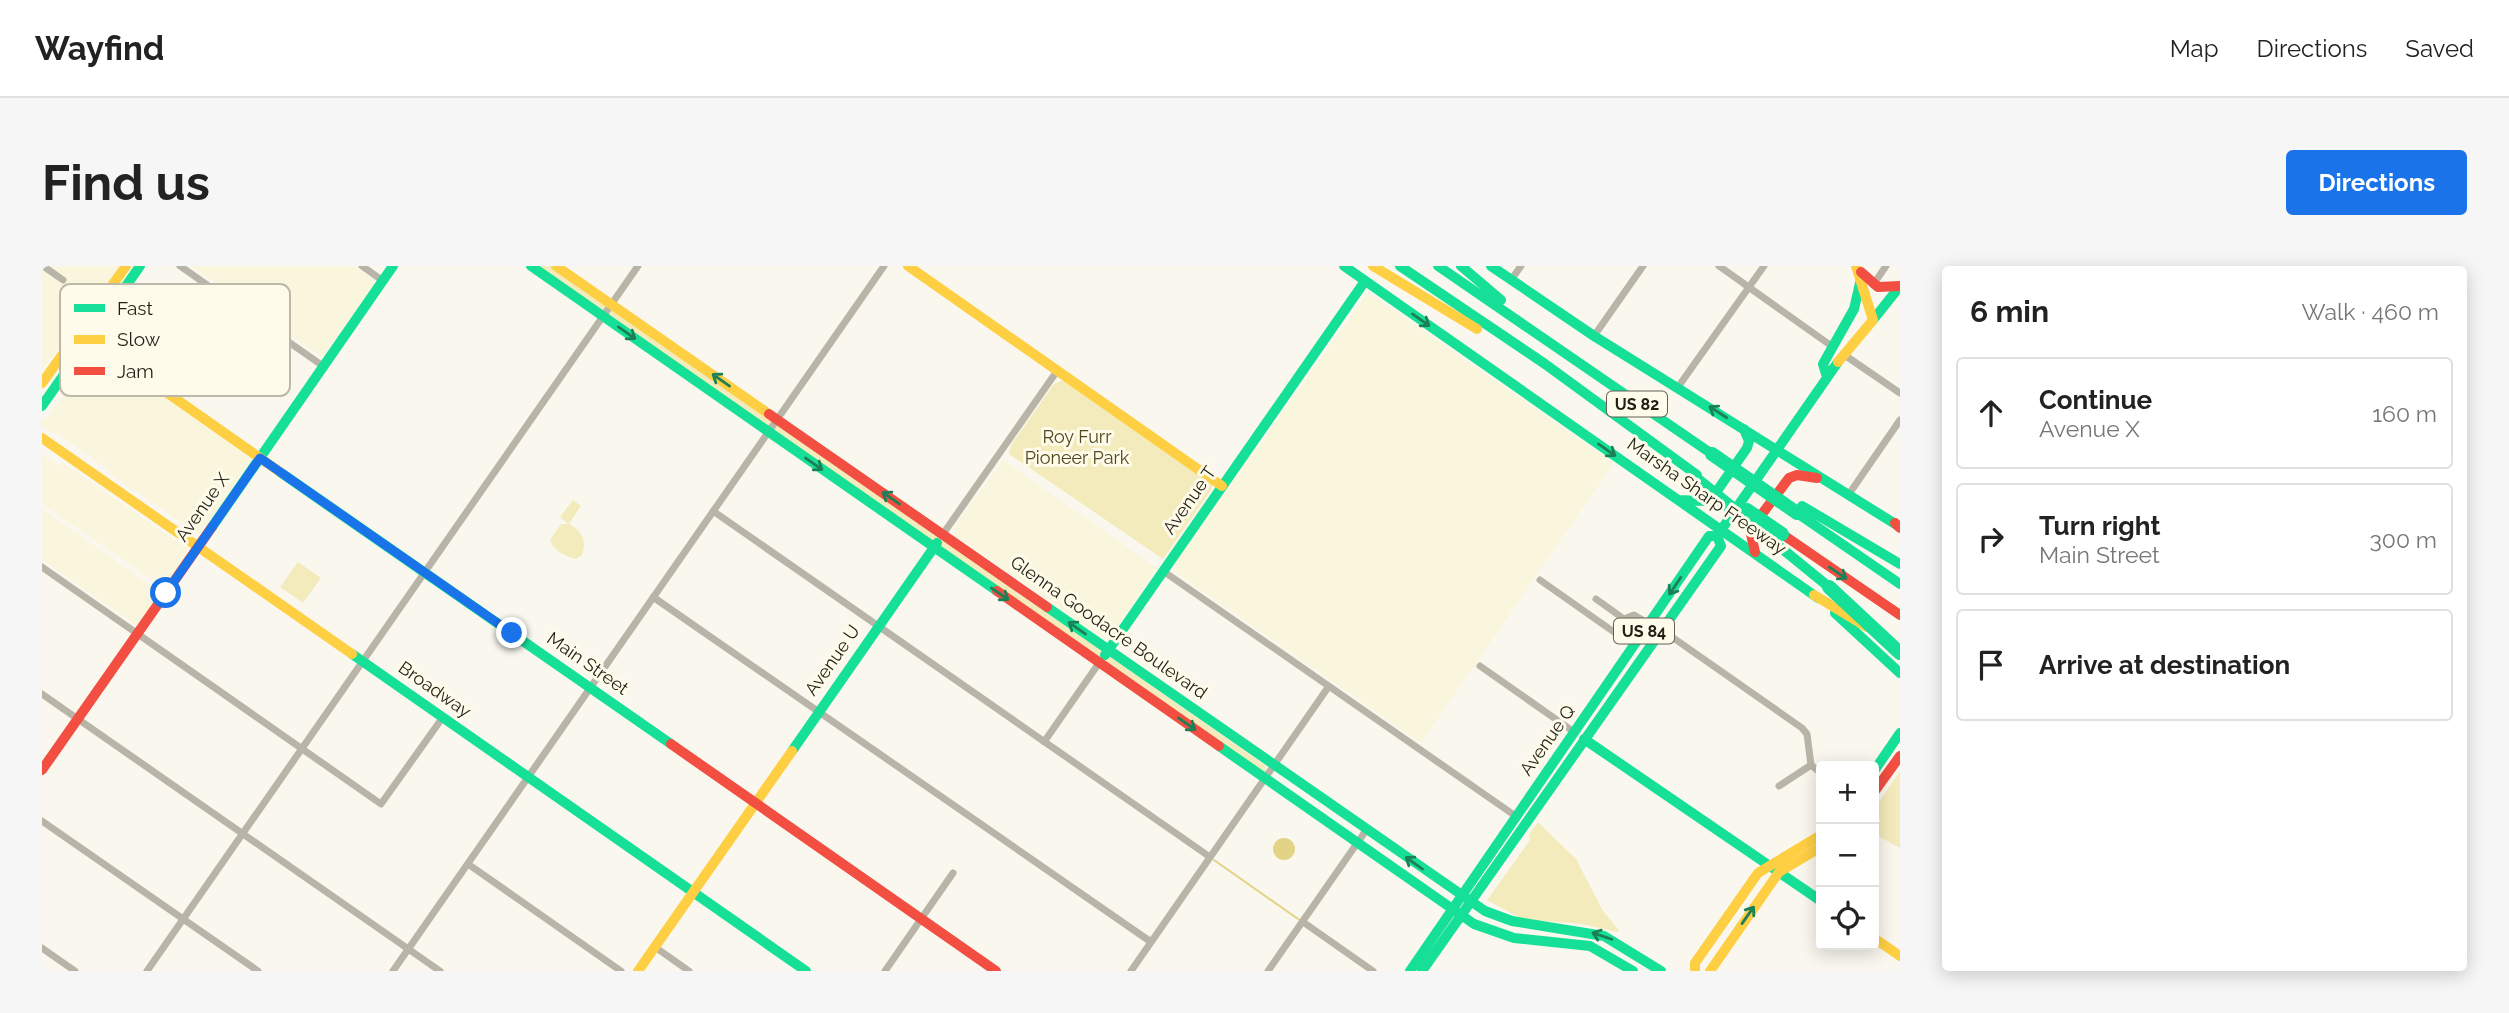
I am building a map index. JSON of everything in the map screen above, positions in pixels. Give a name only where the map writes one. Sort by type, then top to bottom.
[{"type":"main road","points":[[113,284],[126,266]]},
{"type":"main road","points":[[127,284],[140,266]]},
{"type":"main road","name":"Avenue X","points":[[42,770],[393,266]]},
{"type":"main road","name":"Glenna Goodacre Boulevard","points":[[531,266],[608,311],[773,426],[934,548],[1482,928],[1514,938],[1590,946],[1633,971]]},
{"type":"main road","name":"Glenna Goodacre Boulevard","points":[[556,266],[608,311]]},
{"type":"main road","points":[[908,266],[1222,486]]},
{"type":"main road","name":"Marsha Sharp Freeway","points":[[1344,266],[1679,500],[1719,533],[1756,554],[1814,595],[1900,673]]},
{"type":"main road","points":[[1373,266],[1525,358],[1545,364]]},
{"type":"main road","name":"Marsha Sharp Freeway","points":[[1400,266],[1545,364],[1779,539],[1900,615]]},
{"type":"main road","name":"Marsha Sharp Freeway","points":[[1438,266],[1718,458],[1799,509],[1900,584]]},
{"type":"main road","points":[[1461,266],[1563,353]]},
{"type":"main road","points":[[1491,266],[1594,336],[1898,526]]},
{"type":"main road","name":"US 84","points":[[1838,350],[1877,316],[1866,284],[1856,266]]},
{"type":"main road","name":"Avenue T","points":[[1099,663],[1365,281]]},
{"type":"main road","points":[[1866,284],[1885,290],[1900,286]]},
{"type":"main road","name":"US 84","points":[[1838,350],[1866,284]]},
{"type":"main road","points":[[1877,316],[1900,286]]},
{"type":"main road","points":[[1877,316],[1900,303]]},
{"type":"main road","name":"Avenue Q","points":[[1410,971],[1457,912],[1655,627],[1721,546],[1719,533],[1827,377],[1823,364],[1838,350]]},
{"type":"main road","points":[[42,383],[60,358]]},
{"type":"main road","points":[[42,406],[60,380]]},
{"type":"main road","name":"Main Street","points":[[172,396],[996,971]]},
{"type":"main road","name":"Glenna Goodacre Boulevard","points":[[773,426],[943,534],[1466,899],[1513,924],[1569,929],[1609,938],[1661,971]]},
{"type":"main road","points":[[1679,500],[1706,501],[1712,498],[1747,448],[1749,441],[1744,429]]},
{"type":"main road","name":"Broadway","points":[[42,438],[806,971]]},
{"type":"main road","points":[[1756,554],[1749,538],[1750,530],[1789,478],[1797,475],[1823,478]]},
{"type":"main road","points":[[1799,509],[1900,564]]},
{"type":"main road","name":"Avenue U","points":[[638,971],[943,534]]},
{"type":"main road","points":[[1779,539],[1900,653]]},
{"type":"main road","points":[[1814,595],[1900,647]]},
{"type":"main road","name":"Avenue Q","points":[[1466,899],[1517,817],[1580,736],[1641,637],[1655,627]]},
{"type":"main road","points":[[1880,773],[1900,733]]},
{"type":"main road","points":[[1580,736],[1816,898]]},
{"type":"main road","points":[[1880,773],[1900,756]]},
{"type":"main road","points":[[1695,971],[1695,963],[1749,885],[1816,839]]},
{"type":"main road","points":[[1710,971],[1773,869],[1816,850]]},
{"type":"main road","name":"Avenue Q","points":[[1422,971],[1457,912]]},
{"type":"main road","points":[[1879,941],[1900,956]]},
{"type":"street","points":[[44,266],[63,280]]},
{"type":"street","points":[[180,266],[206,284]]},
{"type":"street","points":[[362,266],[383,281]]},
{"type":"street","points":[[147,971],[639,266]]},
{"type":"street","points":[[393,971],[884,266]]},
{"type":"street","points":[[1511,280],[1521,266]]},
{"type":"street","points":[[1594,336],[1643,266]]},
{"type":"street","points":[[1719,266],[1900,393]]},
{"type":"street","points":[[1678,387],[1764,266]]},
{"type":"street","points":[[1866,284],[1886,266]]},
{"type":"street","points":[[290,343],[323,366]]},
{"type":"street","name":"Avenue U","points":[[943,534],[1057,371]]},
{"type":"street","points":[[1849,494],[1900,420]]},
{"type":"street","points":[[713,511],[1210,857]]},
{"type":"street","points":[[42,567],[381,804],[443,717]]},
{"type":"street","points":[[1163,571],[1517,817]]},
{"type":"street","points":[[1540,580],[1621,637],[1628,656]]},
{"type":"street","points":[[653,597],[1151,942]]},
{"type":"street","points":[[1595,599],[1624,619],[1634,615],[1655,627],[1802,728],[1807,734],[1811,765],[1816,769]]},
{"type":"street","points":[[1621,637],[1641,637]]},
{"type":"street","name":"Avenue T","points":[[1044,742],[1099,663]]},
{"type":"street","points":[[1480,666],[1580,736]]},
{"type":"street","points":[[1131,971],[1329,686]]},
{"type":"street","points":[[42,694],[440,971]]},
{"type":"street","points":[[1779,786],[1811,765]]},
{"type":"street","points":[[42,821],[258,971]]},
{"type":"street","points":[[1268,971],[1367,830]]},
{"type":"street","points":[[468,864],[621,971]]},
{"type":"street","points":[[884,971],[953,873]]},
{"type":"street","points":[[1303,922],[1373,971]]},
{"type":"street","points":[[655,947],[689,971]]},
{"type":"street","points":[[42,948],[75,971]]},
{"type":"shaded area","points":[[42,266],[121,266],[107,284],[60,284],[60,346],[42,370]]},
{"type":"shaded area","points":[[191,266],[354,266],[373,279],[374,284],[322,357],[290,335],[290,284],[217,284]]},
{"type":"shaded area","points":[[1368,292],[1614,463],[1421,743],[1175,572],[1174,564]]},
{"type":"shaded area","points":[[63,396],[163,396],[252,458],[200,535],[111,475],[112,472],[57,433],[52,433],[42,426],[42,418],[47,418]]},
{"type":"shaded area","points":[[42,454],[61,467],[60,461],[186,548],[187,555],[164,587],[42,504]]},
{"type":"shaded area","points":[[1003,460],[1157,568],[1110,637],[1104,639],[955,535],[954,527]]},
{"type":"shaded area","points":[[42,509],[160,592],[139,623],[135,624],[42,560]]},
{"type":"shaded area","points":[[1284,838],[1292,841],[1295,849],[1292,857],[1284,860],[1276,857],[1273,849],[1276,841]]},
{"type":"green space","points":[[537,266],[553,266],[1266,766],[1265,773]]},
{"type":"green space","name":"Roy Furr Pioneer Park","points":[[1063,380],[1212,483],[1212,489],[1163,559],[1009,454],[1011,445],[1054,384]]},
{"type":"green space","points":[[573,500],[581,506],[569,524],[580,533],[584,541],[582,555],[576,559],[557,550],[550,540],[561,524],[568,524],[560,517]]},
{"type":"green space","points":[[298,562],[321,578],[303,603],[280,587]]},
{"type":"green space","points":[[1900,771],[1900,848],[1879,837],[1879,802]]},
{"type":"green space","points":[[1538,822],[1576,859],[1603,911],[1619,930],[1617,932],[1582,924],[1522,919],[1487,900],[1530,840],[1529,834]]},
{"type":"waterway","points":[[1214,860],[1301,921]]},
{"type":"traffic: fast","points":[[127,284],[140,266]]},
{"type":"traffic: fast","points":[[212,527],[393,266]]},
{"type":"traffic: fast","points":[[531,266],[997,591]]},
{"type":"traffic: fast","points":[[1344,266],[1818,598]]},
{"type":"traffic: fast","points":[[1400,266],[1545,364],[1697,475]]},
{"type":"traffic: fast","points":[[1438,266],[1712,454]]},
{"type":"traffic: fast","points":[[1461,266],[1501,300]]},
{"type":"traffic: fast","points":[[1491,266],[1594,336],[1900,527]]},
{"type":"traffic: fast","points":[[1105,655],[1365,281]]},
{"type":"traffic: fast","points":[[1827,377],[1823,364],[1854,309],[1860,283]]},
{"type":"traffic: fast","points":[[1873,320],[1900,286]]},
{"type":"traffic: fast","points":[[1410,971],[1709,536],[1717,536],[1838,362]]},
{"type":"traffic: fast","points":[[42,406],[60,380]]},
{"type":"traffic: fast","points":[[1679,500],[1706,501],[1712,498],[1747,448],[1749,441],[1744,429]]},
{"type":"traffic: fast","points":[[1712,454],[1797,513]]},
{"type":"traffic: fast","points":[[280,472],[671,744]]},
{"type":"traffic: fast","points":[[1695,479],[1775,543]]},
{"type":"traffic: fast","points":[[1802,506],[1900,564]]},
{"type":"traffic: fast","points":[[1747,510],[1782,534]]},
{"type":"traffic: fast","points":[[1797,513],[1900,584]]},
{"type":"traffic: fast","points":[[1422,971],[1721,546],[1717,536]]},
{"type":"traffic: fast","points":[[792,751],[937,543]]},
{"type":"traffic: fast","points":[[1775,543],[1829,587]]},
{"type":"traffic: fast","points":[[1829,587],[1900,653]]},
{"type":"traffic: fast","points":[[1047,607],[1485,911],[1512,921],[1604,936],[1661,971]]},
{"type":"traffic: fast","points":[[1835,613],[1900,673]]},
{"type":"traffic: fast","points":[[352,654],[806,971]]},
{"type":"traffic: fast","points":[[1879,764],[1900,733]]},
{"type":"traffic: fast","points":[[1584,739],[1816,898]]},
{"type":"traffic: fast","points":[[1219,746],[1474,924],[1514,938],[1590,946],[1633,971]]},
{"type":"traffic: slow","points":[[113,284],[126,266]]},
{"type":"traffic: slow","points":[[556,266],[769,414]]},
{"type":"traffic: slow","points":[[908,266],[1222,486]]},
{"type":"traffic: slow","points":[[1373,266],[1477,329]]},
{"type":"traffic: slow","points":[[1838,362],[1873,320],[1856,266]]},
{"type":"traffic: slow","points":[[42,383],[60,358]]},
{"type":"traffic: slow","points":[[172,396],[280,472]]},
{"type":"traffic: slow","points":[[42,438],[352,654]]},
{"type":"traffic: slow","points":[[1814,595],[1867,627]]},
{"type":"traffic: slow","points":[[638,971],[792,751]]},
{"type":"traffic: slow","points":[[1695,971],[1695,963],[1758,873],[1816,838]]},
{"type":"traffic: slow","points":[[1710,971],[1779,872],[1816,850]]},
{"type":"traffic: slow","points":[[1879,941],[1900,956]]},
{"type":"traffic: jam","points":[[1861,272],[1878,287],[1900,286]]},
{"type":"traffic: jam","points":[[769,414],[1047,607]]},
{"type":"traffic: jam","points":[[1755,552],[1750,530],[1789,478],[1797,475],[1817,478]]},
{"type":"traffic: jam","points":[[1895,523],[1900,528]]},
{"type":"traffic: jam","points":[[42,770],[212,527]]},
{"type":"traffic: jam","points":[[1782,534],[1900,615]]},
{"type":"traffic: jam","points":[[997,591],[1219,746]]},
{"type":"traffic: jam","points":[[671,744],[996,971]]},
{"type":"traffic: jam","points":[[1879,785],[1900,756]]},
{"type":"route","points":[[166,593],[260,458],[512,633]]}]
